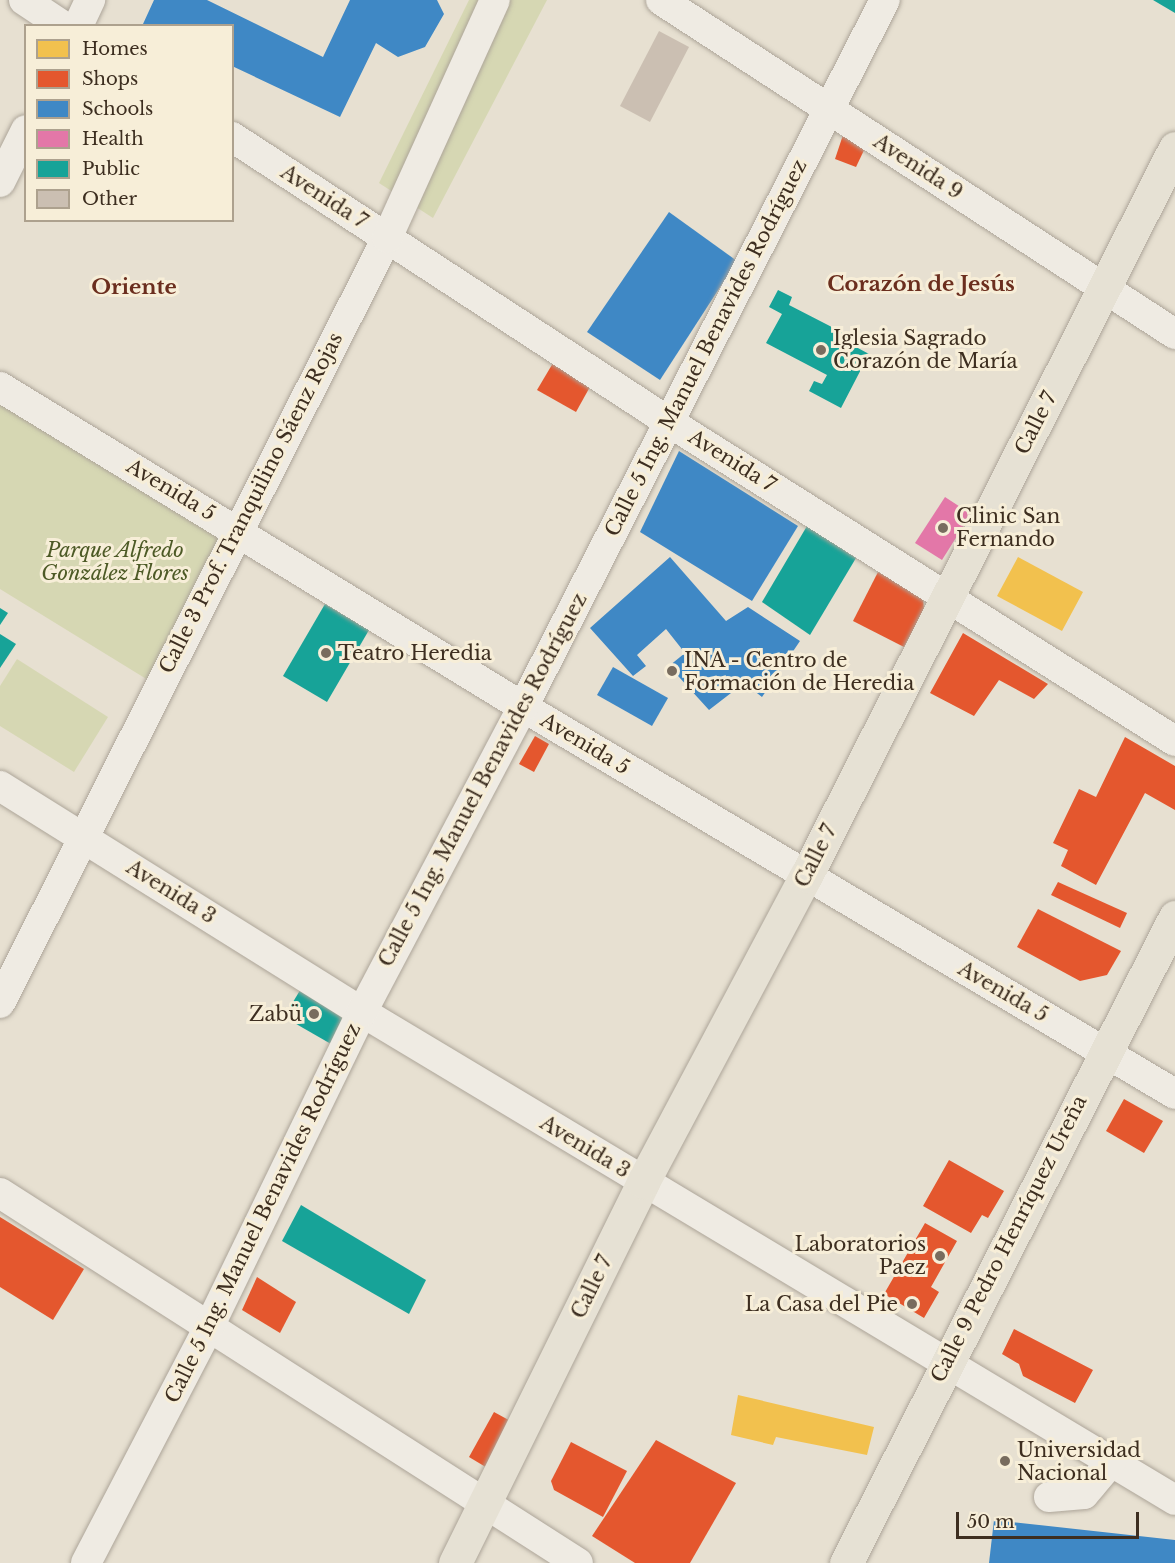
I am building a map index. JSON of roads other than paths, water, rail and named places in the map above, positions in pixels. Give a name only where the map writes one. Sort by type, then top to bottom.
[{"type":"main road","name":"Calle 7","points":[[455,1563],[643,1182],[806,876],[1175,148]]},
{"type":"main road","name":"Calle 9 Pedro Henríquez Ureña","points":[[846,1563],[944,1365],[1175,917]]},
{"type":"street","points":[[24,0],[60,24]]},
{"type":"street","points":[[79,24],[90,0]]},
{"type":"street","name":"Calle 3 Prof. Tranquilino Sáenz Rojas","points":[[0,1003],[82,836],[387,238],[495,0]]},
{"type":"street","name":"Avenida 9","points":[[661,0],[1175,334]]},
{"type":"street","name":"Calle 5 Ing. Manuel Benavides Rodríguez","points":[[86,1563],[209,1327],[362,1012],[523,707],[885,0]]},
{"type":"street","points":[[0,182],[24,134]]},
{"type":"street","name":"Avenida 7","points":[[234,138],[669,422],[1175,741]]},
{"type":"street","name":"Avenida 5","points":[[0,387],[523,707],[1175,1094]]},
{"type":"street","name":"Avenida 3","points":[[0,786],[362,1012],[944,1365],[1175,1500]]},
{"type":"street","points":[[0,1193],[578,1563]]},
{"type":"street","points":[[1049,1497],[1084,1494],[1111,1462]]},
{"type":"place","name":"Iglesia Sagrado Corazón de María","points":[[821,350]]},
{"type":"place","name":"Clinic San Fernando","points":[[943,528]]},
{"type":"place","name":"Teatro Heredia","points":[[326,653]]},
{"type":"place","name":"INA - Centro de Formación de Heredia","points":[[672,671]]},
{"type":"place","name":"Zabü","points":[[314,1014]]},
{"type":"place","name":"Laboratorios Paez","points":[[940,1256]]},
{"type":"place","name":"La Casa del Pie","points":[[912,1304]]},
{"type":"place","name":"Universidad Nacional","points":[[1005,1461]]},
{"type":"district","name":"Corazón de Jesús","points":[[921,284]]},
{"type":"district","name":"Oriente","points":[[134,287]]},
{"type":"park label","name":"Parque Alfredo González Flores","points":[[115,562]]}]
